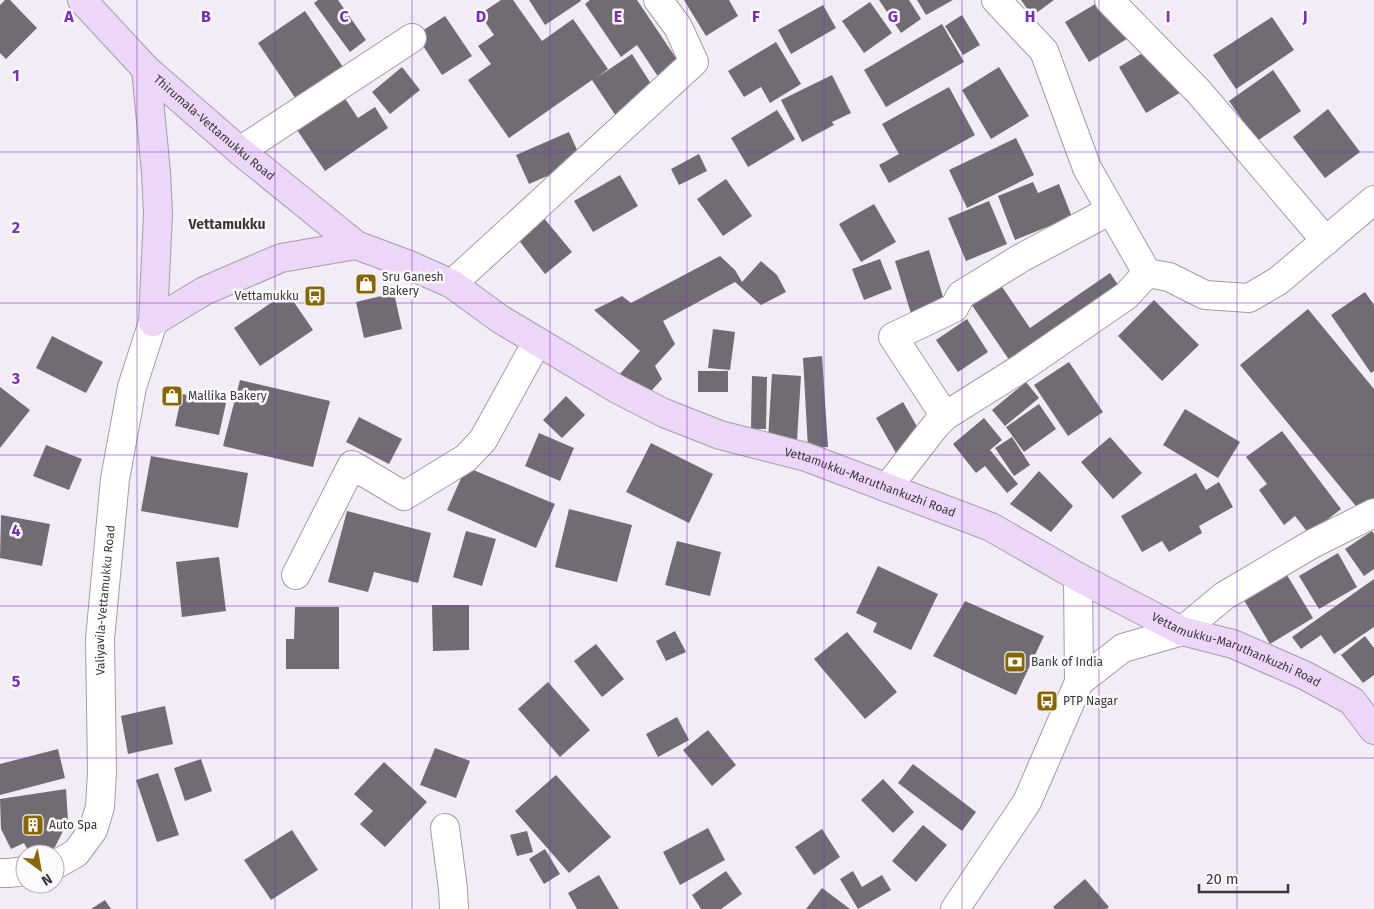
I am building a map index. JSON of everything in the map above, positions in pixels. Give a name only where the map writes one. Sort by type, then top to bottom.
[{"type":"main road","name":"Thirumala-Vettamukku Road","points":[[82,0],[146,69],[240,151],[356,246]]},
{"type":"main road","points":[[146,69],[158,214],[153,322]]},
{"type":"main road","points":[[153,322],[204,291],[281,258],[356,246]]},
{"type":"main road","name":"Vettamukku-Maruthankuzhi Road","points":[[356,246],[407,264],[452,284],[500,319],[537,342],[664,413],[720,435],[806,457],[991,527],[1078,577],[1182,631],[1232,644],[1304,674],[1352,701],[1374,730]]},
{"type":"street","points":[[452,284],[694,62],[678,27],[658,0]]},
{"type":"street","points":[[996,0],[1044,51],[1087,168],[1147,273]]},
{"type":"street","points":[[1110,0],[1198,92],[1326,241]]},
{"type":"street","points":[[240,151],[412,38]]},
{"type":"street","points":[[1147,273],[1170,277],[1205,295],[1249,298],[1278,281],[1374,200]]},
{"type":"street","points":[[946,416],[892,337],[954,308],[961,294],[1021,258],[1111,210]]},
{"type":"street","points":[[887,488],[946,416],[1023,367],[1126,296],[1147,273]]},
{"type":"street","name":"Valiyavila-Vettamukku Road","points":[[65,859],[76,853],[93,830],[100,807],[102,772],[100,639],[115,478],[132,387],[153,322]]},
{"type":"street","points":[[296,575],[352,465],[404,496],[466,458],[483,440],[537,342]]},
{"type":"street","points":[[1079,682],[1123,648],[1182,631],[1224,596],[1312,544],[1374,513]]},
{"type":"street","points":[[955,909],[1028,802],[1079,682],[1078,577]]},
{"type":"street","points":[[445,828],[454,909]]},
{"type":"street","points":[[0,872],[15,872]]},
{"type":"building","points":[[5,0],[10,0],[37,28],[6,59],[0,53],[0,5]]},
{"type":"building","points":[[318,0],[338,0],[366,40],[350,52],[314,3]]},
{"type":"building","points":[[501,0],[513,0],[542,41],[573,19],[608,69],[596,78],[632,54],[655,90],[616,116],[592,80],[509,138],[468,80],[491,64],[478,46],[494,35],[480,14]]},
{"type":"building","points":[[529,0],[580,0],[581,1],[545,25]]},
{"type":"building","points":[[590,0],[637,0],[680,64],[659,78],[637,45],[621,57],[585,4]]},
{"type":"building","points":[[684,0],[729,0],[738,16],[706,36]]},
{"type":"building","points":[[879,0],[909,0],[921,19],[901,33]]},
{"type":"building","points":[[917,0],[953,0],[926,15]]},
{"type":"building","points":[[1021,0],[1054,0],[1032,16]]},
{"type":"building","points":[[1102,0],[1135,34],[1089,62],[1065,22]]},
{"type":"building","points":[[870,2],[892,33],[864,53],[842,21]]},
{"type":"building","points":[[823,5],[836,28],[791,54],[778,30]]},
{"type":"building","points":[[305,11],[345,70],[298,102],[258,43]]},
{"type":"building","points":[[962,15],[980,45],[963,55],[945,26]]},
{"type":"building","points":[[445,16],[472,56],[442,75],[416,35]]},
{"type":"building","points":[[1272,17],[1294,50],[1236,89],[1213,55]]},
{"type":"building","points":[[942,24],[964,62],[886,107],[864,70]]},
{"type":"building","points":[[776,42],[801,84],[770,103],[761,87],[744,97],[728,71]]},
{"type":"building","points":[[1156,45],[1183,91],[1146,113],[1119,67]]},
{"type":"building","points":[[402,67],[420,90],[390,114],[372,92]]},
{"type":"building","points":[[999,67],[1029,116],[991,139],[962,90]]},
{"type":"building","points":[[1273,70],[1301,111],[1257,141],[1229,101]]},
{"type":"building","points":[[832,75],[851,113],[832,122],[834,125],[802,142],[781,100]]},
{"type":"building","points":[[949,87],[975,135],[889,183],[879,165],[899,154],[882,124]]},
{"type":"building","points":[[342,94],[358,118],[375,107],[388,128],[325,171],[295,127]]},
{"type":"building","points":[[1328,109],[1360,152],[1325,178],[1293,137]]},
{"type":"building","points":[[777,110],[795,139],[748,167],[731,138]]},
{"type":"building","points":[[569,132],[582,161],[529,184],[516,155]]},
{"type":"building","points":[[1016,138],[1034,175],[967,208],[949,170]]},
{"type":"building","points":[[699,154],[707,171],[679,185],[671,169]]},
{"type":"building","points":[[620,175],[638,206],[593,232],[574,201]]},
{"type":"building","points":[[726,179],[752,216],[723,236],[697,199]]},
{"type":"building","points":[[1033,182],[1038,193],[1059,184],[1072,217],[1015,240],[998,196]]},
{"type":"building","points":[[989,201],[1007,244],[966,261],[948,218]]},
{"type":"building","points":[[874,204],[896,242],[861,262],[839,224]]},
{"type":"building","points":[[543,217],[572,252],[545,274],[517,238]]},
{"type":"building","points":[[929,250],[946,307],[912,317],[895,261]]},
{"type":"building","points":[[720,256],[735,270],[742,282],[761,261],[777,275],[786,292],[761,305],[735,282],[663,321],[675,344],[655,366],[662,379],[645,398],[619,375],[640,351],[594,310],[622,296],[631,303]]},
{"type":"building","points":[[880,259],[892,289],[864,300],[852,269]]},
{"type":"building","points":[[1110,273],[1123,292],[1014,367],[967,298],[996,278],[1030,328]]},
{"type":"building","points":[[287,292],[313,330],[260,366],[234,328]]},
{"type":"building","points":[[1365,292],[1374,305],[1374,371],[1371,373],[1331,315]]},
{"type":"building","points":[[394,293],[402,329],[364,338],[356,302]]},
{"type":"building","points":[[1154,300],[1199,345],[1162,381],[1118,336]]},
{"type":"building","points":[[1308,309],[1374,389],[1374,500],[1360,511],[1240,365]]},
{"type":"building","points":[[967,319],[988,352],[958,372],[936,340]]},
{"type":"building","points":[[713,329],[735,332],[730,370],[708,368]]},
{"type":"building","points":[[52,336],[103,362],[86,393],[36,368]]},
{"type":"building","points":[[822,356],[828,447],[808,448],[803,358]]},
{"type":"building","points":[[1069,362],[1103,412],[1068,436],[1034,385]]},
{"type":"building","points":[[698,371],[728,371],[728,392],[698,392]]},
{"type":"building","points":[[772,374],[801,376],[797,440],[768,439]]},
{"type":"building","points":[[752,376],[767,377],[766,429],[751,429]]},
{"type":"building","points":[[240,380],[330,401],[313,467],[223,446]]},
{"type":"building","points":[[1026,382],[1039,398],[1005,426],[992,410]]},
{"type":"building","points":[[0,387],[30,410],[0,448]]},
{"type":"building","points":[[182,394],[226,403],[219,435],[175,426]]},
{"type":"building","points":[[566,396],[585,415],[562,438],[543,420]]},
{"type":"building","points":[[903,402],[923,437],[896,453],[876,418]]},
{"type":"building","points":[[1039,404],[1056,429],[1024,452],[1006,427]]},
{"type":"building","points":[[1185,409],[1240,442],[1218,478],[1163,445]]},
{"type":"building","points":[[359,417],[402,439],[389,464],[346,442]]},
{"type":"building","points":[[984,418],[1002,440],[990,450],[1018,484],[1007,493],[985,466],[976,473],[953,444]]},
{"type":"building","points":[[1282,431],[1341,509],[1309,534],[1295,516],[1284,525],[1259,490],[1267,484],[1246,457]]},
{"type":"building","points":[[539,433],[574,448],[560,481],[525,466]]},
{"type":"building","points":[[1012,437],[1030,465],[1014,476],[995,448]]},
{"type":"building","points":[[1110,437],[1142,473],[1113,499],[1081,462]]},
{"type":"building","points":[[651,443],[713,474],[689,523],[626,492]]},
{"type":"building","points":[[46,445],[82,459],[69,490],[33,476]]},
{"type":"building","points":[[151,456],[248,473],[238,528],[141,511]]},
{"type":"building","points":[[466,467],[555,504],[536,548],[447,510]]},
{"type":"building","points":[[1039,471],[1073,506],[1051,532],[1010,504]]},
{"type":"building","points":[[1196,473],[1206,490],[1219,482],[1233,507],[1199,526],[1202,533],[1169,552],[1162,541],[1142,552],[1121,516]]},
{"type":"building","points":[[569,509],[632,525],[617,582],[555,567]]},
{"type":"building","points":[[347,511],[431,533],[418,583],[374,572],[368,592],[328,582]]},
{"type":"building","points":[[1,515],[50,524],[42,566],[0,558]]},
{"type":"building","points":[[466,531],[496,539],[482,586],[453,577]]},
{"type":"building","points":[[1372,531],[1374,534],[1374,569],[1364,576],[1345,549]]},
{"type":"building","points":[[677,541],[721,552],[710,596],[665,585]]},
{"type":"building","points":[[1338,553],[1357,587],[1319,609],[1299,576]]},
{"type":"building","points":[[219,557],[226,611],[182,617],[176,562]]},
{"type":"building","points":[[878,566],[938,594],[911,650],[873,632],[877,623],[856,613]]},
{"type":"building","points":[[1287,575],[1313,618],[1270,644],[1244,600]]},
{"type":"building","points":[[1374,579],[1374,627],[1334,654],[1321,635],[1301,649],[1292,637]]},
{"type":"building","points":[[965,601],[1044,636],[1016,695],[933,656]]},
{"type":"building","points":[[432,605],[469,605],[469,650],[433,651]]},
{"type":"building","points":[[295,607],[339,607],[339,669],[286,669],[286,639],[294,639]]},
{"type":"building","points":[[675,631],[686,652],[666,661],[656,641]]},
{"type":"building","points":[[847,632],[897,692],[865,719],[814,659]]},
{"type":"building","points":[[1365,636],[1374,648],[1374,675],[1363,683],[1341,655]]},
{"type":"building","points":[[596,644],[624,679],[602,697],[574,661]]},
{"type":"building","points":[[548,682],[590,730],[560,757],[518,709]]},
{"type":"building","points":[[165,706],[173,744],[128,754],[121,716]]},
{"type":"building","points":[[677,717],[689,740],[658,757],[646,734]]},
{"type":"building","points":[[708,730],[736,765],[712,786],[683,750]]},
{"type":"building","points":[[435,748],[470,761],[456,798],[420,785]]},
{"type":"building","points":[[58,749],[65,778],[0,795],[0,764]]},
{"type":"building","points":[[201,759],[212,791],[185,801],[174,768]]},
{"type":"building","points":[[384,762],[427,802],[385,847],[360,824],[373,811],[354,794]]},
{"type":"building","points":[[913,764],[976,812],[962,831],[898,783]]},
{"type":"building","points":[[158,773],[179,835],[157,842],[136,780]]},
{"type":"building","points":[[556,775],[611,837],[569,873],[515,811]]},
{"type":"building","points":[[883,779],[914,812],[893,833],[861,800]]},
{"type":"building","name":"Auto Spa","points":[[66,789],[68,821],[56,844],[24,843],[15,844],[15,847],[11,849],[1,829],[0,799]]},
{"type":"building","points":[[923,825],[947,845],[916,882],[892,861]]},
{"type":"building","points":[[708,828],[725,860],[680,885],[663,852]]},
{"type":"building","points":[[822,829],[840,857],[814,875],[795,847]]},
{"type":"building","points":[[292,830],[318,870],[271,900],[244,860]]},
{"type":"building","points":[[527,831],[533,852],[517,856],[510,835]]},
{"type":"building","points":[[545,849],[560,874],[544,884],[529,859]]},
{"type":"building","points":[[726,871],[742,894],[721,909],[701,909],[692,895]]},
{"type":"building","points":[[853,871],[862,887],[882,875],[891,890],[858,909],[840,879]]},
{"type":"building","points":[[599,875],[619,909],[577,909],[568,893]]},
{"type":"building","points":[[1085,879],[1109,907],[1106,909],[1055,909],[1053,907]]},
{"type":"building","points":[[822,888],[850,909],[806,909]]},
{"type":"building","points":[[105,900],[111,909],[91,909]]},
{"type":"place","name":"Sru Ganesh Bakery","points":[[366,284]]},
{"type":"place","name":"Vettamukku","points":[[315,296]]},
{"type":"place","name":"Mallika Bakery","points":[[172,396]]},
{"type":"place","name":"Bank of India","points":[[1015,662]]},
{"type":"place","name":"PTP Nagar","points":[[1047,701]]},
{"type":"place","name":"Auto Spa","points":[[33,825]]},
{"type":"district","name":"Vettamukku","points":[[227,224]]}]
